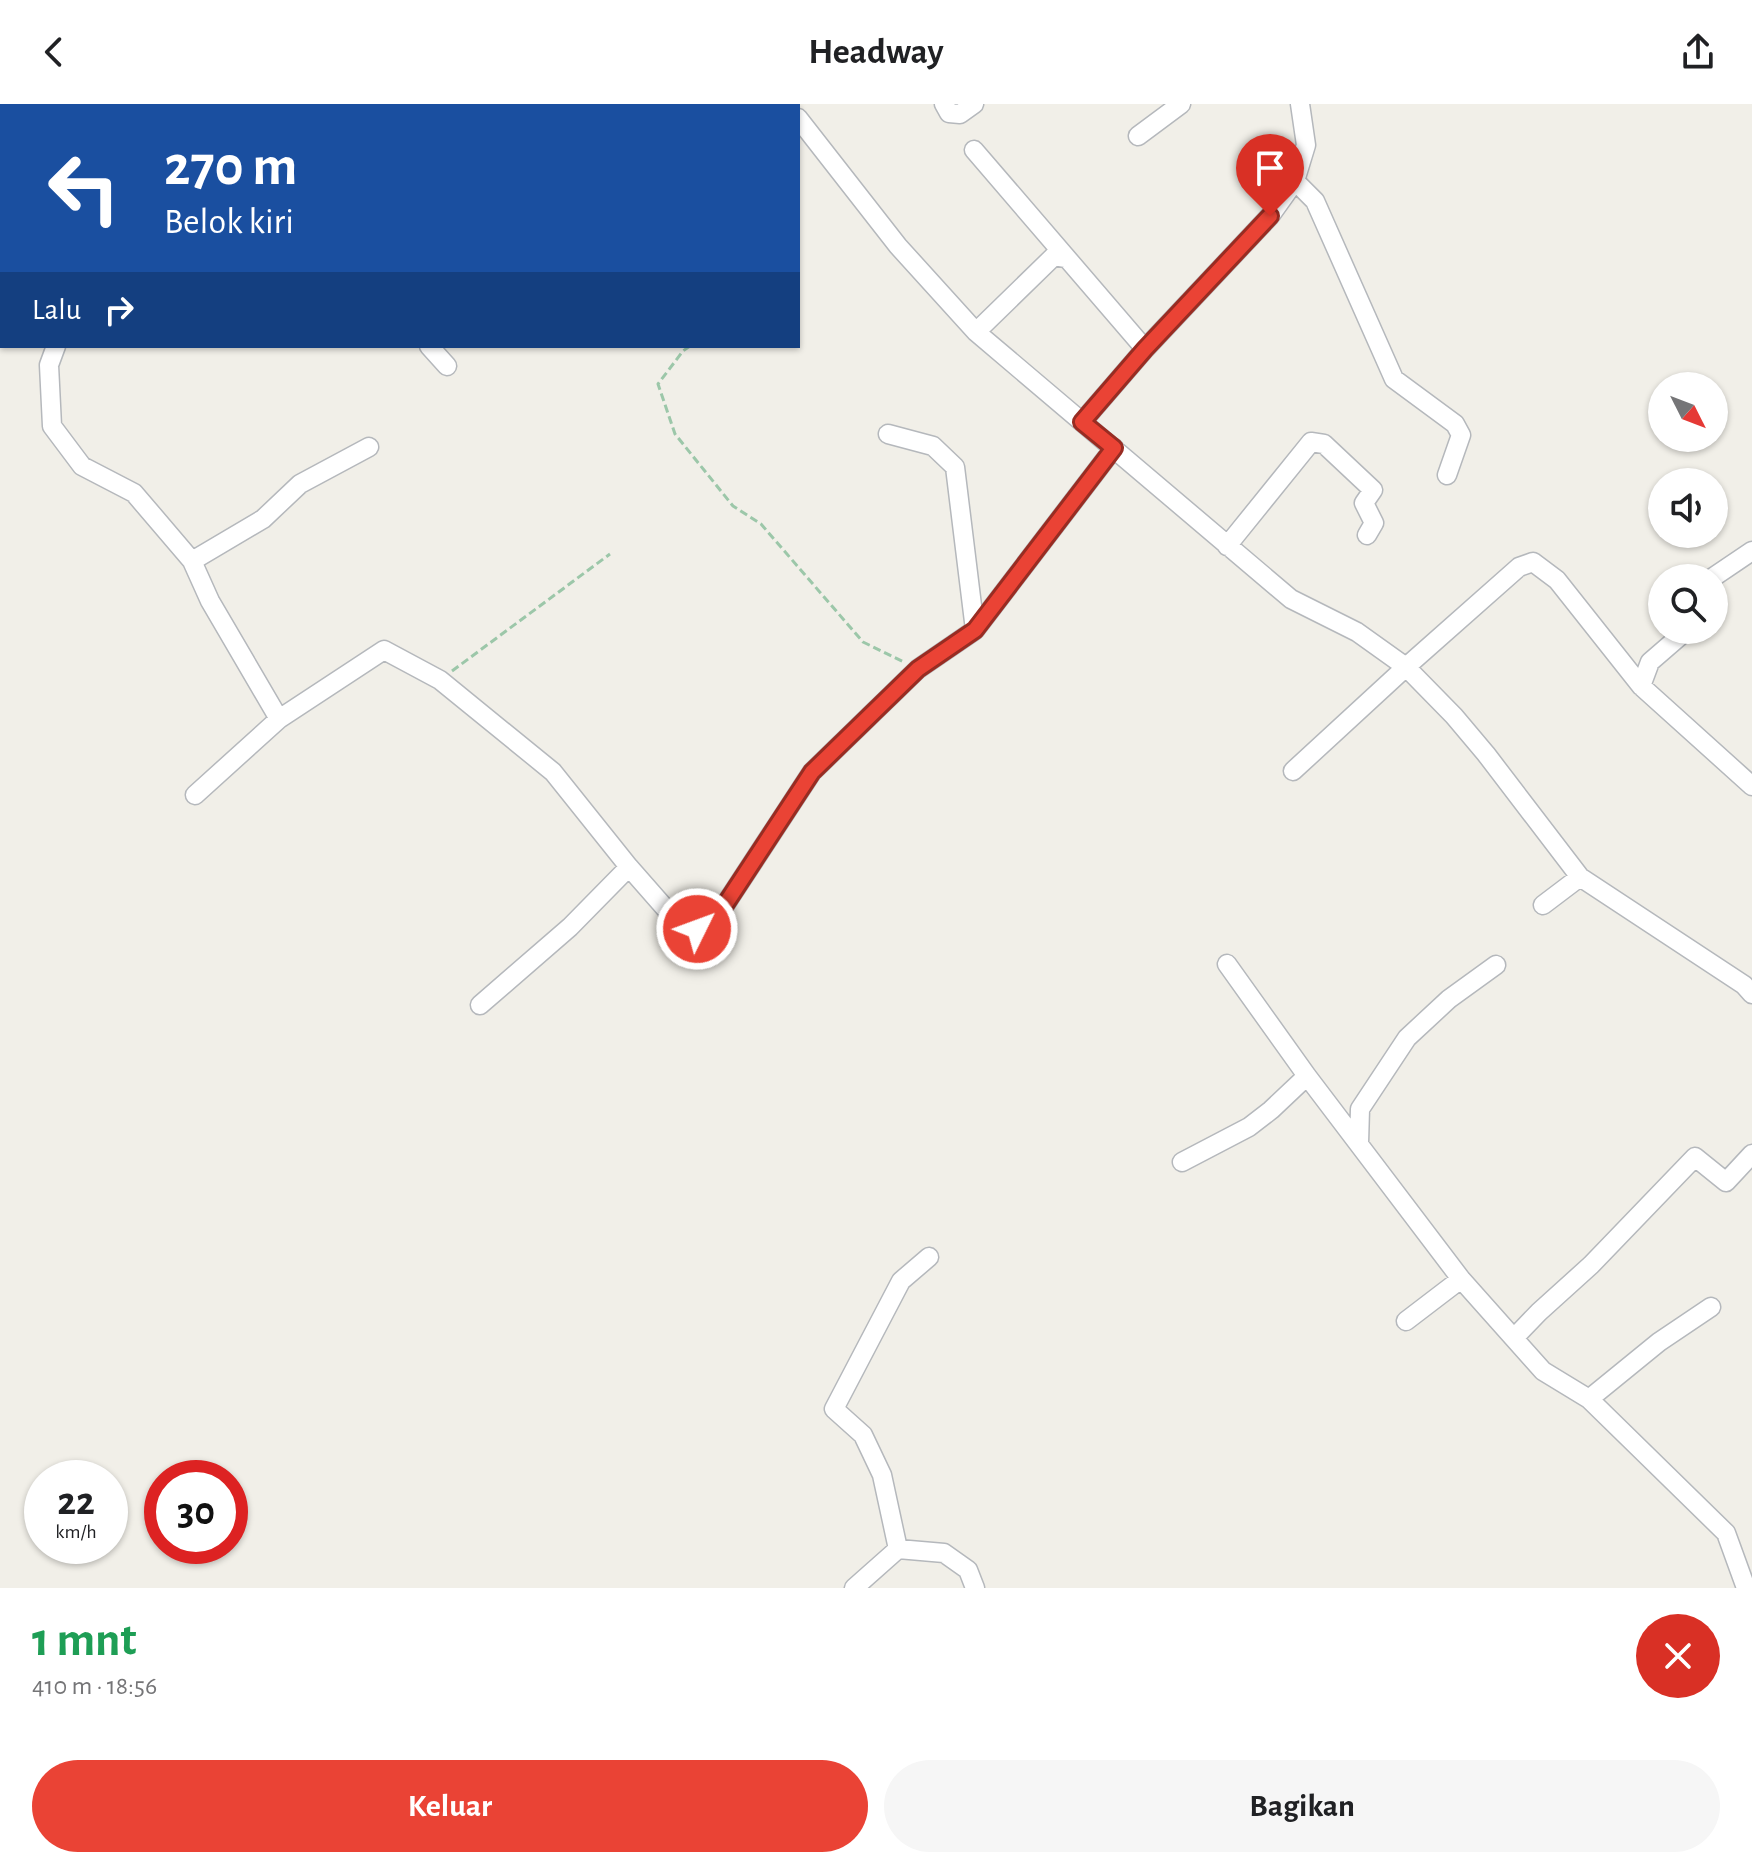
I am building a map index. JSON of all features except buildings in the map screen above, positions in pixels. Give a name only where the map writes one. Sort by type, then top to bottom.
[{"type":"street","points":[[944,104],[949,113],[960,114],[974,104]]},
{"type":"street","points":[[1138,136],[1181,104]]},
{"type":"street","points":[[1082,422],[1145,349],[1270,216],[1295,181],[1306,145],[1300,104]]},
{"type":"street","points":[[800,121],[898,246],[976,332],[1291,599],[1357,632],[1406,667],[1486,754],[1580,877],[1749,986]]},
{"type":"street","points":[[974,150],[1145,349]]},
{"type":"street","points":[[1295,181],[1315,201],[1394,379],[1455,424],[1461,435],[1447,475]]},
{"type":"street","points":[[976,332],[1054,256],[1066,258]]},
{"type":"street","points":[[55,348],[49,365],[52,426],[82,466],[134,493],[192,561],[210,601],[279,719]]},
{"type":"street","points":[[431,348],[447,366]]},
{"type":"street","points":[[888,434],[933,446],[955,467],[975,630]]},
{"type":"street","points":[[1227,546],[1311,442],[1324,444],[1373,490],[1364,503],[1374,523],[1367,535]]},
{"type":"street","points":[[192,561],[263,519],[300,484],[369,447]]},
{"type":"street","points":[[195,795],[279,719],[384,650],[440,680],[553,772],[672,916],[697,929],[715,920],[812,772],[918,669],[975,630],[1114,448]]},
{"type":"street","points":[[1728,567],[1752,551]]},
{"type":"street","points":[[1293,771],[1519,567],[1533,562],[1557,580],[1641,686],[1752,786]]},
{"type":"street","points":[[1641,686],[1650,662],[1671,644]]},
{"type":"street","points":[[480,1005],[570,927],[629,867]]},
{"type":"street","points":[[1543,905],[1580,877]]},
{"type":"street","points":[[1227,964],[1307,1076],[1461,1279],[1543,1371],[1589,1399],[1726,1533],[1746,1588]]},
{"type":"street","points":[[1359,1143],[1360,1109],[1407,1038],[1449,999],[1496,965]]},
{"type":"street","points":[[1182,1162],[1249,1127],[1307,1076]]},
{"type":"street","points":[[1514,1338],[1591,1265],[1695,1157],[1726,1182],[1752,1154]]},
{"type":"street","points":[[898,1549],[882,1475],[863,1435],[834,1409],[901,1281],[929,1257]]},
{"type":"street","points":[[1406,1321],[1461,1279]]},
{"type":"street","points":[[1589,1399],[1659,1342],[1711,1307]]},
{"type":"street","points":[[854,1588],[898,1549],[944,1553],[968,1570],[975,1588]]},
{"type":"path","points":[[687,348],[658,384],[675,434],[733,506],[761,524],[863,642],[918,669]]},
{"type":"path","points":[[440,680],[610,554]]},
{"type":"route","points":[[697,929],[715,920],[812,772],[918,669],[975,630],[1114,448],[1082,422],[1145,349],[1270,216]]}]
